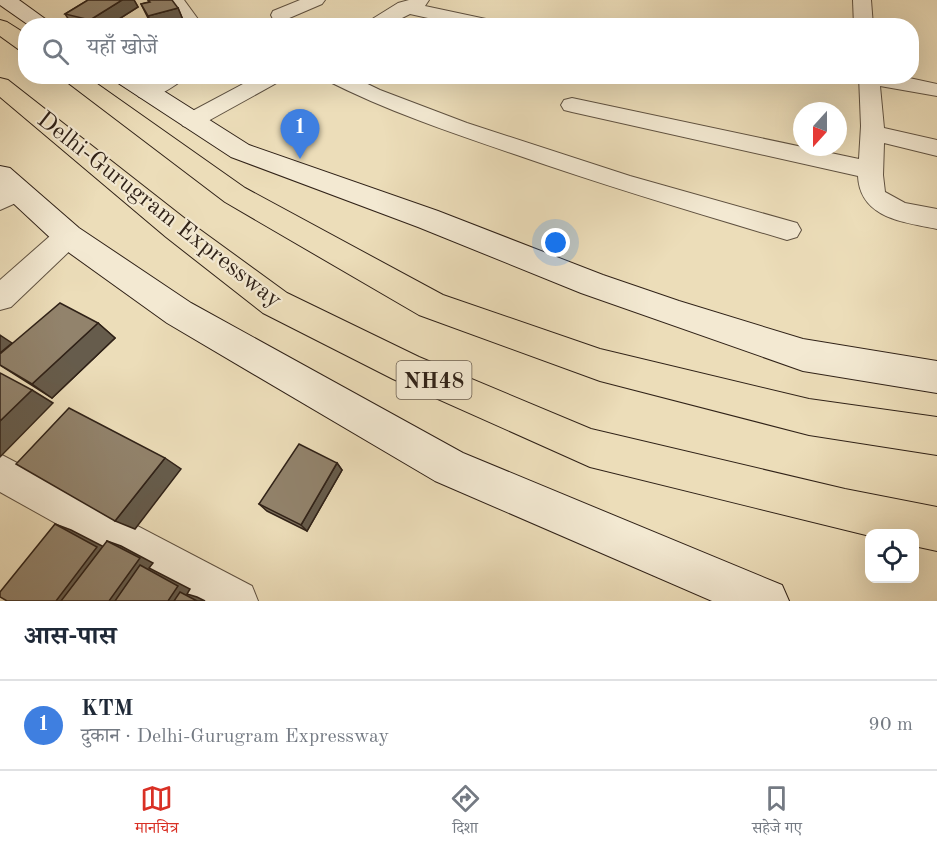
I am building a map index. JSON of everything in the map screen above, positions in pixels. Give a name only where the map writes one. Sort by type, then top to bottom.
[{"type":"highway","points":[[0,26],[18,38]]},
{"type":"highway","name":"Delhi-Gurugram Expressway","points":[[81,84],[235,195],[431,305],[600,366],[809,417],[937,436]]},
{"type":"highway","name":"Delhi-Gurugram Expressway","points":[[0,85],[177,229],[275,303],[406,368],[590,448],[833,507],[937,529]]},
{"type":"main road","points":[[6,0],[33,18]]},
{"type":"main road","points":[[135,84],[240,151],[429,219],[592,284],[803,355],[937,377]]},
{"type":"main road","points":[[6,189],[68,236],[179,313],[449,467],[766,601]]},
{"type":"street","points":[[175,0],[188,18]]},
{"type":"street","points":[[265,0],[282,18]]},
{"type":"street","points":[[287,18],[316,0]]},
{"type":"street","points":[[384,18],[422,0]]},
{"type":"street","points":[[862,0],[863,18]]},
{"type":"street","points":[[404,7],[456,18]]},
{"type":"street","points":[[191,121],[260,84]]},
{"type":"street","points":[[349,84],[459,128],[622,182],[787,230]]},
{"type":"street","points":[[870,84],[873,133],[870,170],[876,198],[900,210],[937,219]]},
{"type":"street","points":[[906,84],[937,90]]},
{"type":"street","points":[[572,105],[870,170]]},
{"type":"street","points":[[873,133],[937,148]]},
{"type":"street","points":[[0,298],[68,236]]},
{"type":"street","points":[[0,472],[69,526],[237,601]]},
{"type":"building","points":[[88,0],[122,0],[93,18],[65,14]]},
{"type":"building","points":[[148,0],[172,0],[178,8],[148,16],[141,4],[150,2]]},
{"type":"building","points":[[60,303],[98,323],[32,384],[0,365],[0,354]]},
{"type":"building","points":[[0,373],[32,390],[0,421]]},
{"type":"building","points":[[69,408],[165,458],[115,521],[16,464]]},
{"type":"building","points":[[299,444],[337,463],[301,525],[259,504]]},
{"type":"building","points":[[55,524],[97,547],[56,601],[7,601],[0,597],[0,592]]},
{"type":"building","points":[[107,541],[140,558],[109,601],[61,601]]},
{"type":"building","points":[[140,565],[178,586],[168,601],[115,601]]},
{"type":"building","points":[[180,592],[197,601],[174,601]]},
{"type":"place","name":"KTM","points":[[300,159]]}]
